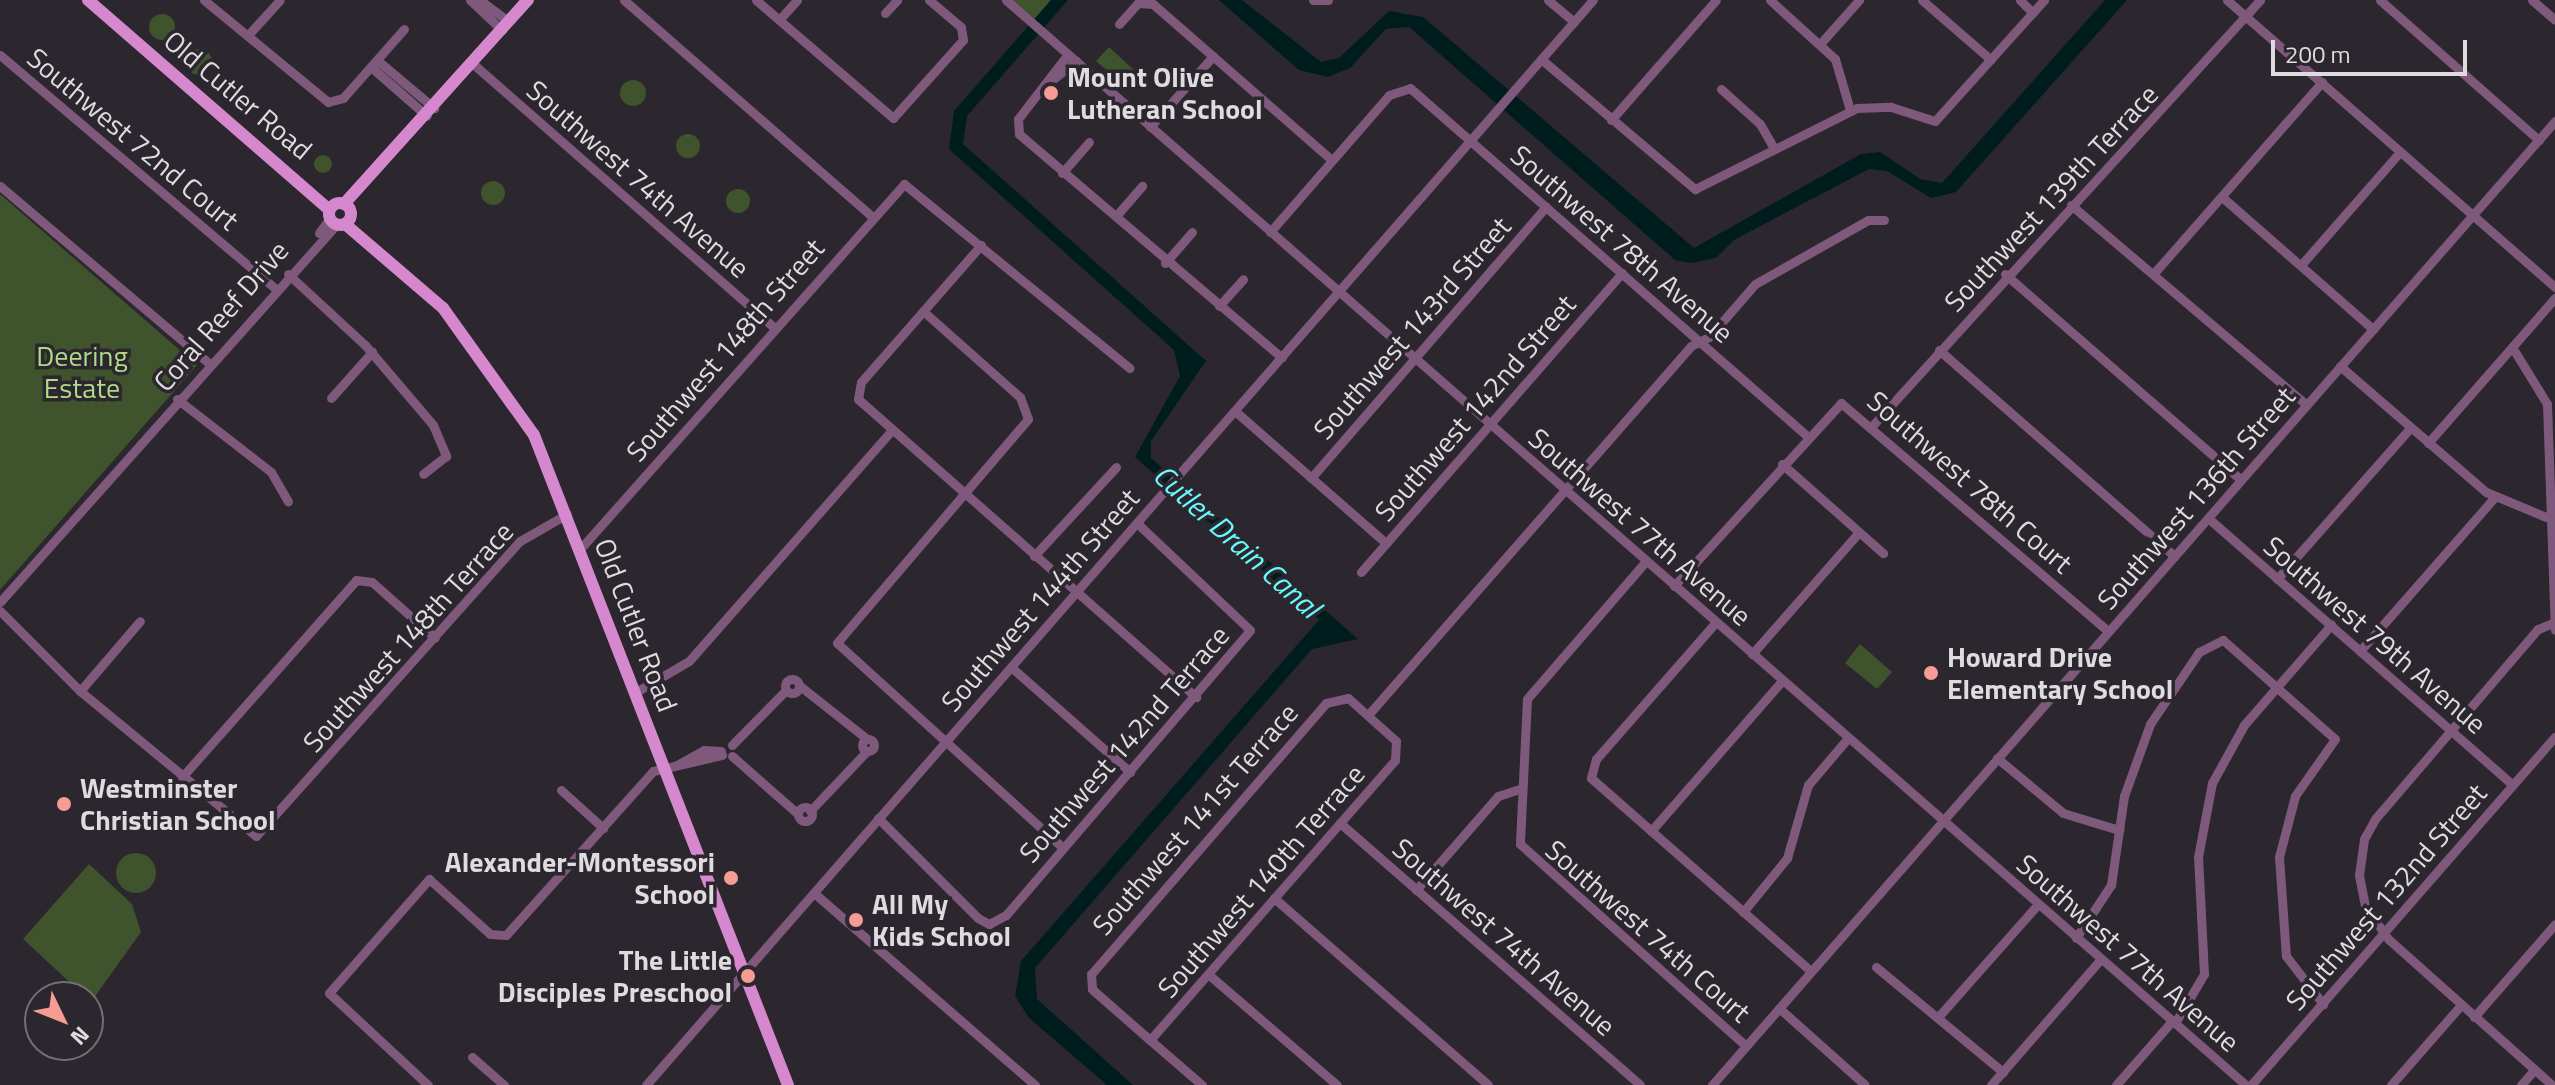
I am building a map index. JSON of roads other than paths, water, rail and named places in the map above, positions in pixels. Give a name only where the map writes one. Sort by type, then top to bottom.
[{"type":"main road","name":"Old Cutler Road","points":[[88,0],[341,214],[437,301],[491,366],[534,435],[636,692],[672,766],[745,974],[788,1085]]},
{"type":"main road","points":[[341,214],[528,0]]},
{"type":"street","points":[[204,0],[334,102],[404,29]]},
{"type":"street","points":[[248,35],[280,0]]},
{"type":"street","points":[[470,0],[505,26]]},
{"type":"street","points":[[480,0],[505,26]]},
{"type":"street","points":[[624,0],[872,216]]},
{"type":"street","points":[[756,0],[893,118],[963,33],[929,0]]},
{"type":"street","points":[[779,20],[797,0]]},
{"type":"street","points":[[885,13],[897,0]]},
{"type":"street","name":"Southwest 77th Avenue","points":[[1006,0],[2076,938],[2248,1085]]},
{"type":"street","points":[[1548,0],[1574,22]]},
{"type":"street","name":"Southwest 144th Street","points":[[646,1085],[1593,0]]},
{"type":"street","points":[[1611,120],[1716,0]]},
{"type":"street","points":[[1770,0],[1820,44],[1842,69],[1850,110]]},
{"type":"street","points":[[1820,44],[1859,0]]},
{"type":"street","points":[[1922,0],[1991,60]]},
{"type":"street","points":[[2020,0],[2033,13]]},
{"type":"street","points":[[1541,59],[1695,189],[1850,110],[1886,106],[1932,122],[2044,0]]},
{"type":"street","points":[[2227,0],[2555,287]]},
{"type":"street","name":"Southwest 139th Terrace","points":[[1873,425],[2005,274],[2260,0]]},
{"type":"street","points":[[2380,0],[2539,140]]},
{"type":"street","points":[[2532,0],[2555,20]]},
{"type":"street","points":[[1119,24],[1142,2],[1213,56],[1332,160],[1270,232]]},
{"type":"street","name":"Southwest 72nd Court","points":[[0,55],[275,288]]},
{"type":"street","points":[[1150,127],[1213,56]]},
{"type":"street","points":[[1072,58],[1017,129],[1062,173],[1116,216],[1165,263],[1282,358]]},
{"type":"street","points":[[374,63],[431,112]]},
{"type":"street","name":"Southwest 74th Avenue","points":[[472,63],[774,327]]},
{"type":"street","points":[[2155,272],[2322,82]]},
{"type":"street","name":"Southwest 78th Avenue","points":[[1332,160],[1389,95],[1407,87],[1806,435]]},
{"type":"street","points":[[1721,89],[1760,124],[1774,148]]},
{"type":"street","name":"Southwest 136th Street","points":[[1712,1085],[2555,121]]},
{"type":"street","points":[[1062,173],[1089,142]]},
{"type":"street","points":[[2301,265],[2400,152]]},
{"type":"street","name":"Southwest 148th Street","points":[[581,548],[872,216],[904,184],[981,245]]},
{"type":"street","points":[[0,186],[209,363]]},
{"type":"street","points":[[1116,216],[1142,186]]},
{"type":"street","points":[[2222,197],[2373,329]]},
{"type":"street","points":[[2071,205],[2155,272],[2307,405]]},
{"type":"street","name":"Southwest 143rd Street","points":[[1311,478],[1546,207]]},
{"type":"street","name":"Coral Reef Drive","points":[[0,602],[341,214]]},
{"type":"street","points":[[1368,715],[1565,490],[1700,341],[1764,276],[1868,220],[1884,220]]},
{"type":"street","points":[[1165,263],[1192,232]]},
{"type":"street","points":[[1130,368],[981,245],[858,390],[861,404],[1196,697]]},
{"type":"street","name":"Southwest 142nd Street","points":[[1361,572],[1622,273]]},
{"type":"street","points":[[288,274],[372,352],[446,446],[443,461],[423,474]]},
{"type":"street","points":[[2005,274],[2241,480]]},
{"type":"street","points":[[1219,306],[1243,279]]},
{"type":"street","points":[[2428,443],[2555,298]]},
{"type":"street","points":[[923,311],[1028,410],[1023,432],[967,498],[838,634],[843,652],[1063,848]]},
{"type":"street","points":[[2512,347],[2547,404],[2546,517],[2554,626],[2538,629],[2367,832],[2359,875],[2365,906],[2384,933],[2552,1085]]},
{"type":"street","points":[[1939,350],[2174,556]]},
{"type":"street","points":[[331,398],[372,352]]},
{"type":"street","points":[[2340,366],[2494,498],[2546,517]]},
{"type":"street","points":[[177,399],[271,472],[288,501]]},
{"type":"street","name":"Southwest 78th Court","points":[[1806,435],[1838,403],[1873,425],[2108,631]]},
{"type":"street","points":[[1235,411],[1386,543]]},
{"type":"street","points":[[2277,579],[2410,428]]},
{"type":"street","points":[[636,692],[689,661],[891,431]]},
{"type":"street","points":[[1674,586],[1806,435]]},
{"type":"street","points":[[1782,464],[1883,553]]},
{"type":"street","points":[[1034,556],[1116,467]]},
{"type":"street","points":[[2360,651],[2494,498]]},
{"type":"street","name":"Southwest 148th Terrace","points":[[182,777],[258,836],[522,538],[567,514]]},
{"type":"street","name":"Southwest 79th Avenue","points":[[2208,518],[2513,785]]},
{"type":"street","name":"Southwest 142nd Terrace","points":[[878,818],[935,867],[975,915],[994,923],[1196,697],[1250,625],[1137,523]]},
{"type":"street","points":[[1752,654],[1859,532]]},
{"type":"street","points":[[1416,890],[1498,796],[1522,788],[1528,696],[1646,561]]},
{"type":"street","points":[[0,611],[80,691],[182,777],[338,598],[367,580],[435,638]]},
{"type":"street","points":[[80,691],[140,621]]},
{"type":"street","points":[[1716,622],[1590,774],[1811,971]]},
{"type":"street","points":[[2116,1085],[2174,1022],[2204,974],[2198,857],[2209,793],[2231,745],[2277,685],[2331,625]]},
{"type":"street","points":[[2076,938],[2106,896],[2128,782],[2156,713],[2216,639],[2277,685],[2335,739],[2295,796],[2279,857],[2286,956],[2323,1004]]},
{"type":"street","points":[[1011,667],[1130,772]]},
{"type":"street","points":[[1651,831],[1782,681]]},
{"type":"street","points":[[428,1085],[329,993],[429,879],[490,934],[514,929],[653,771],[672,766],[704,750],[727,752],[807,820],[810,811],[867,751],[867,739],[800,686],[795,693],[786,690],[727,752]]},
{"type":"street","name":"Southwest 141st Terrace","points":[[1150,1040],[1092,989],[1090,978],[1339,695],[1368,715]]},
{"type":"street","name":"Southwest 140th Terrace","points":[[1150,1040],[1340,823],[1398,748],[1368,715]]},
{"type":"street","name":"Southwest 132nd Street","points":[[2248,1085],[2323,1004],[2555,737]]},
{"type":"street","points":[[1743,912],[1787,858],[1808,785],[1848,738]]},
{"type":"street","points":[[1997,758],[2063,813],[2119,830]]},
{"type":"street","name":"Southwest 74th Court","points":[[1522,788],[1522,849],[1746,1046]]},
{"type":"street","points":[[561,790],[603,828]]},
{"type":"street","name":"Southwest 74th Avenue","points":[[1340,823],[1640,1085]]},
{"type":"street","points":[[814,893],[1035,1085]]},
{"type":"street","points":[[1274,898],[1488,1085]]},
{"type":"street","points":[[1939,1016],[2038,904]]},
{"type":"street","points":[[2474,1017],[2555,924]]},
{"type":"street","points":[[1991,1085],[2101,959]]},
{"type":"street","points":[[1876,967],[2003,1072]]},
{"type":"street","points":[[1208,974],[1337,1085]]},
{"type":"street","points":[[2391,1085],[2461,1005]]},
{"type":"street","points":[[1779,1008],[1865,1085]]},
{"type":"street","points":[[1150,1040],[1202,1085]]},
{"type":"street","points":[[472,1057],[504,1085]]},
{"type":"street","points":[[2521,1085],[2534,1070]]},
{"type":"water","name":"Cutler Drain Canal","points":[[1051,0],[1068,0],[967,116],[963,144],[1206,361],[1151,441],[1151,458],[1358,639],[1312,649],[1035,968],[1037,999],[1133,1085],[1107,1085],[1029,1018],[1015,996],[1021,961],[1319,620],[1135,457],[1180,376],[1174,350],[949,149],[954,111]]},
{"type":"water","points":[[1219,0],[1242,0],[1321,62],[1339,58],[1389,11],[1423,17],[1694,248],[1861,154],[1880,152],[1920,179],[1942,183],[2105,0],[2127,0],[1956,192],[1931,198],[1887,171],[1869,169],[1734,240],[1716,258],[1691,263],[1675,260],[1409,27],[1386,29],[1350,68],[1328,77],[1299,70]]},
{"type":"place","name":"Mount Olive Lutheran School","points":[[1051,93]]},
{"type":"place","name":"Howard Drive Elementary School","points":[[1931,673]]},
{"type":"place","name":"Westminster Christian School","points":[[64,804]]},
{"type":"place","name":"Alexander-Montessori School","points":[[731,878]]},
{"type":"place","name":"All My Kids School","points":[[856,920]]},
{"type":"place","name":"The Little Disciples Preschool","points":[[748,976]]},
{"type":"park label","name":"Deering Estate","points":[[82,372]]}]
